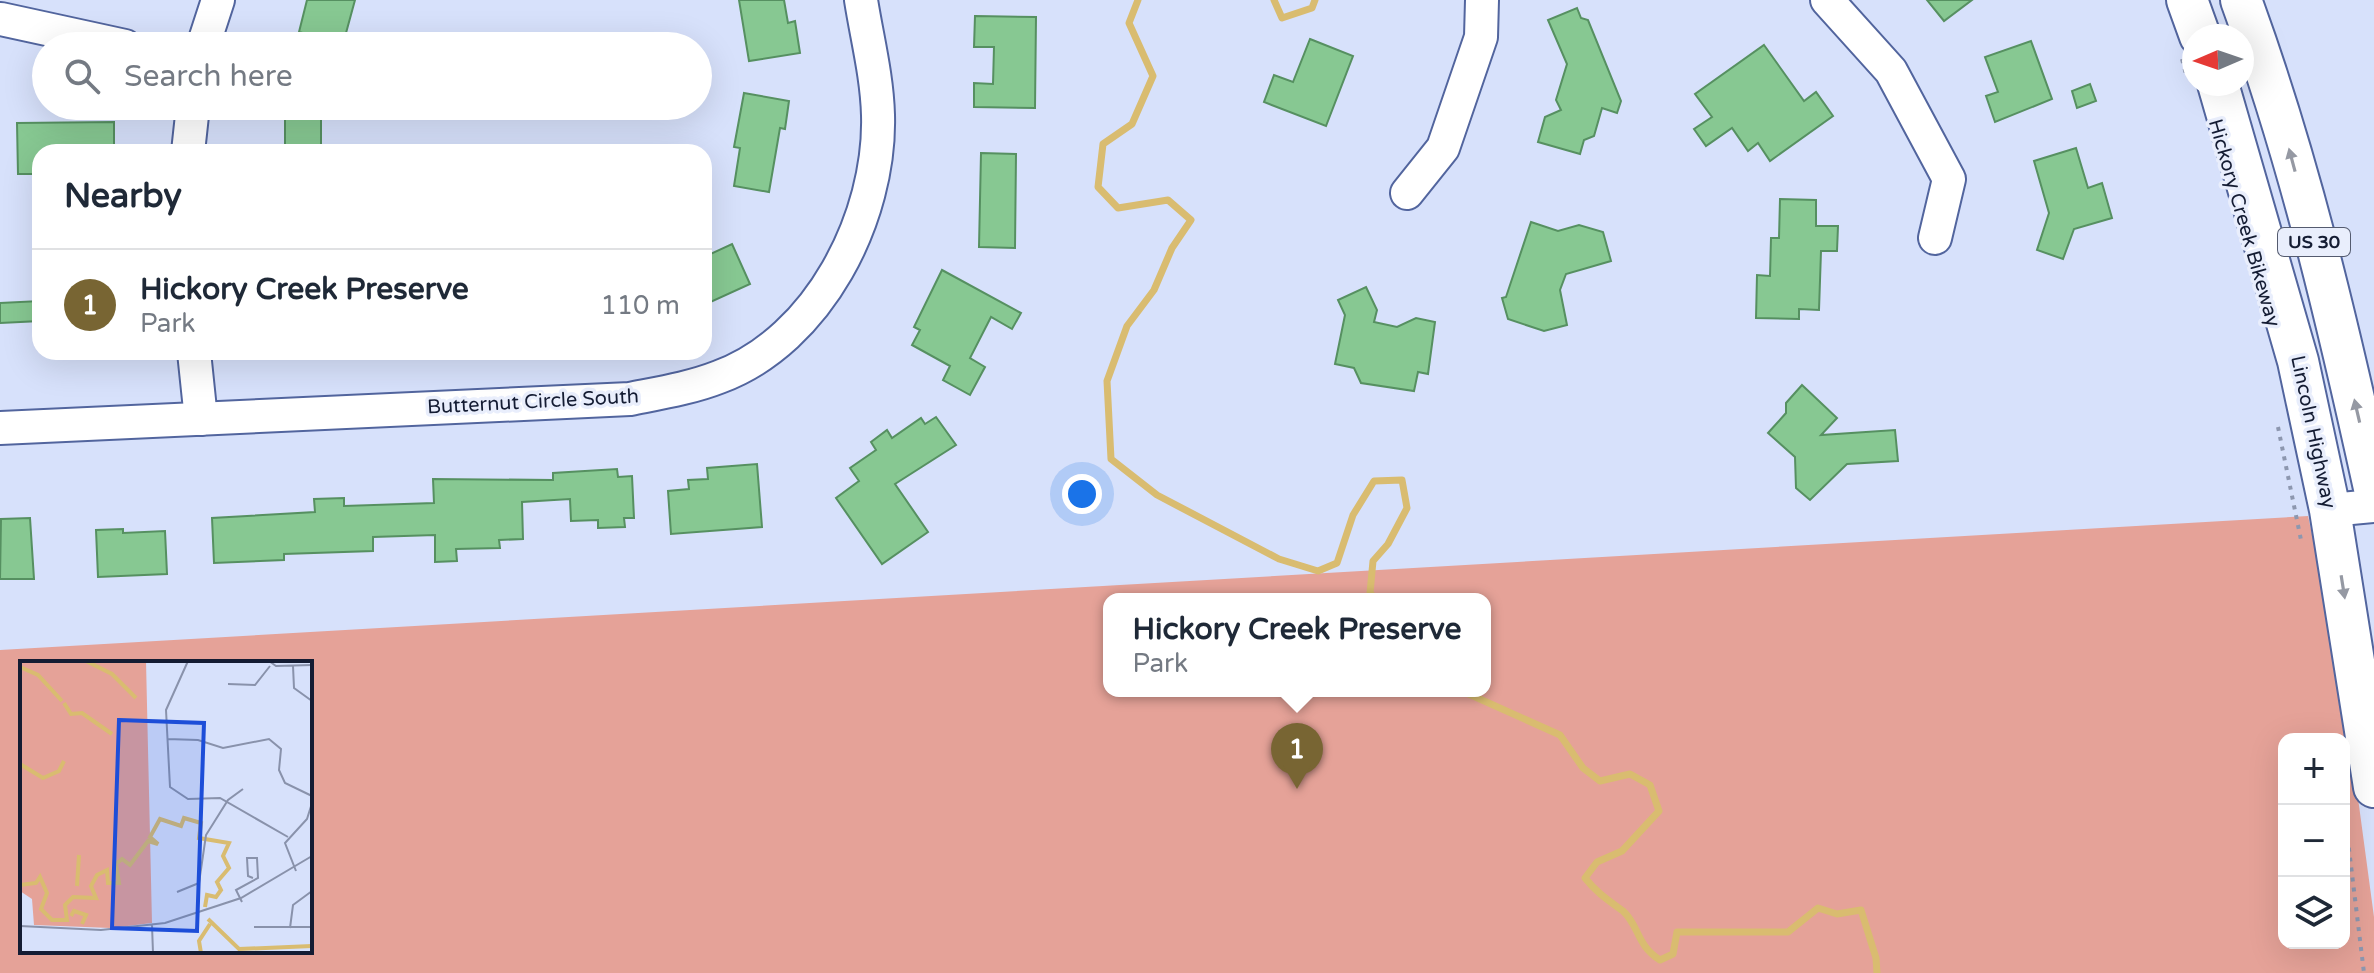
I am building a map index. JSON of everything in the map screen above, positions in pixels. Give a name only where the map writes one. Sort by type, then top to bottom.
[{"type":"main road","points":[[2187,0],[2189,24]]},
{"type":"main road","name":"US 30","points":[[2241,0],[2274,89],[2350,381],[2374,488]]},
{"type":"main road","name":"Lincoln Highway","points":[[2208,96],[2298,361],[2330,510],[2374,787]]},
{"type":"street","points":[[208,32],[218,0]]},
{"type":"street","name":"Butternut Circle South","points":[[0,428],[630,399],[721,377],[748,362],[802,319],[830,284],[853,237],[870,188],[876,157],[878,117],[861,0]]},
{"type":"street","points":[[1407,193],[1443,148],[1481,37],[1482,0]]},
{"type":"street","points":[[1827,0],[1891,71],[1949,179],[1935,238]]},
{"type":"street","points":[[1,19],[61,32]]},
{"type":"street","points":[[189,144],[191,120]]},
{"type":"street","points":[[195,360],[201,419]]},
{"type":"street","points":[[2330,510],[2374,506]]},
{"type":"path","points":[[2278,427],[2303,550]]},
{"type":"path","points":[[2350,858],[2364,973]]},
{"type":"shaded area","points":[[2308,516],[2339,657],[2349,733],[2278,733],[2278,949],[2350,949],[2350,739],[2374,917],[2374,973],[0,973],[0,650]]},
{"type":"building","points":[[307,0],[355,0],[346,32],[299,32]]},
{"type":"building","points":[[739,0],[784,0],[788,23],[795,21],[800,53],[749,61]]},
{"type":"building","points":[[1927,0],[1972,0],[1944,21]]},
{"type":"building","points":[[1577,8],[1581,18],[1588,20],[1621,101],[1617,113],[1602,108],[1594,136],[1584,140],[1580,154],[1538,142],[1545,117],[1561,110],[1556,100],[1567,64],[1548,20]]},
{"type":"building","points":[[975,16],[1036,17],[1035,108],[974,107],[974,83],[993,84],[994,47],[974,47]]},
{"type":"building","points":[[1310,39],[1353,56],[1326,126],[1264,102],[1274,75],[1293,82]]},
{"type":"building","points":[[2031,41],[2052,99],[1995,122],[1986,96],[1998,92],[1985,57]]},
{"type":"building","points":[[1764,45],[1804,101],[1816,92],[1833,116],[1770,161],[1758,143],[1748,151],[1732,128],[1706,146],[1694,129],[1712,117],[1695,94]]},
{"type":"building","points":[[2090,84],[2096,101],[2077,108],[2072,91]]},
{"type":"building","points":[[744,93],[789,101],[785,129],[780,128],[769,192],[734,186],[740,148],[734,147]]},
{"type":"building","points":[[285,120],[321,120],[321,144],[285,144]]},
{"type":"building","points":[[114,122],[114,144],[32,144],[32,174],[18,174],[17,123]]},
{"type":"building","points":[[2076,148],[2088,188],[2102,183],[2112,218],[2074,229],[2063,259],[2037,250],[2049,213],[2034,161]]},
{"type":"building","points":[[981,153],[1016,154],[1015,248],[979,247]]},
{"type":"building","points":[[1780,199],[1816,200],[1816,226],[1838,226],[1837,251],[1821,251],[1819,310],[1799,309],[1799,319],[1756,318],[1757,275],[1770,276],[1771,238],[1779,238]]},
{"type":"building","points":[[1531,222],[1558,231],[1579,225],[1603,232],[1611,261],[1566,274],[1560,290],[1567,325],[1544,331],[1508,319],[1502,298],[1506,297]]},
{"type":"building","points":[[732,244],[750,284],[712,301],[712,253]]},
{"type":"building","points":[[942,270],[1021,313],[1012,329],[991,317],[970,358],[985,367],[970,395],[943,380],[950,366],[912,345],[920,330],[914,327]]},
{"type":"building","points":[[1366,287],[1377,310],[1374,322],[1397,327],[1416,318],[1435,322],[1428,374],[1418,372],[1414,391],[1361,383],[1354,368],[1335,364],[1345,315],[1338,300]]},
{"type":"building","points":[[32,301],[32,321],[0,323],[0,303]]},
{"type":"building","points":[[1802,385],[1837,418],[1821,435],[1895,430],[1898,461],[1847,464],[1810,500],[1796,488],[1795,457],[1768,433],[1786,413],[1786,403]]},
{"type":"building","points":[[936,417],[956,445],[895,484],[928,532],[882,564],[836,498],[859,481],[850,468],[876,450],[871,442],[887,430],[892,438],[921,418],[925,424]]},
{"type":"building","points":[[757,464],[762,527],[671,534],[668,491],[689,489],[688,480],[708,479],[707,468]]},
{"type":"building","points":[[617,469],[618,477],[632,476],[634,518],[624,518],[625,527],[598,528],[598,520],[571,521],[570,499],[522,502],[523,539],[499,540],[500,548],[456,549],[457,561],[435,562],[435,535],[373,537],[373,551],[284,554],[284,560],[214,563],[212,518],[315,512],[314,499],[344,498],[344,506],[434,503],[433,479],[553,480],[553,473]]},
{"type":"building","points":[[30,518],[34,579],[0,579],[1,519]]},
{"type":"building","points":[[123,529],[123,533],[165,531],[167,574],[98,577],[96,530]]},
{"type":"waterway","points":[[1138,0],[1129,23],[1153,76],[1132,124],[1103,144],[1098,187],[1118,208],[1168,200],[1191,220],[1172,248],[1154,290],[1127,326],[1107,381],[1111,459],[1157,495],[1279,559],[1318,571],[1337,563],[1353,515],[1374,481],[1402,480],[1407,508],[1388,544],[1373,561],[1370,593]]},
{"type":"waterway","points":[[1274,0],[1282,18],[1312,8],[1315,0]]},
{"type":"waterway","points":[[1475,697],[1560,735],[1583,768],[1600,781],[1630,774],[1650,785],[1659,811],[1622,851],[1597,862],[1585,878],[1623,911],[1646,948],[1660,960],[1673,954],[1677,932],[1788,932],[1818,908],[1837,914],[1861,910],[1876,958],[1877,973]]},
{"type":"place","name":"Hickory Creek Preserve","points":[[1297,789]]}]
